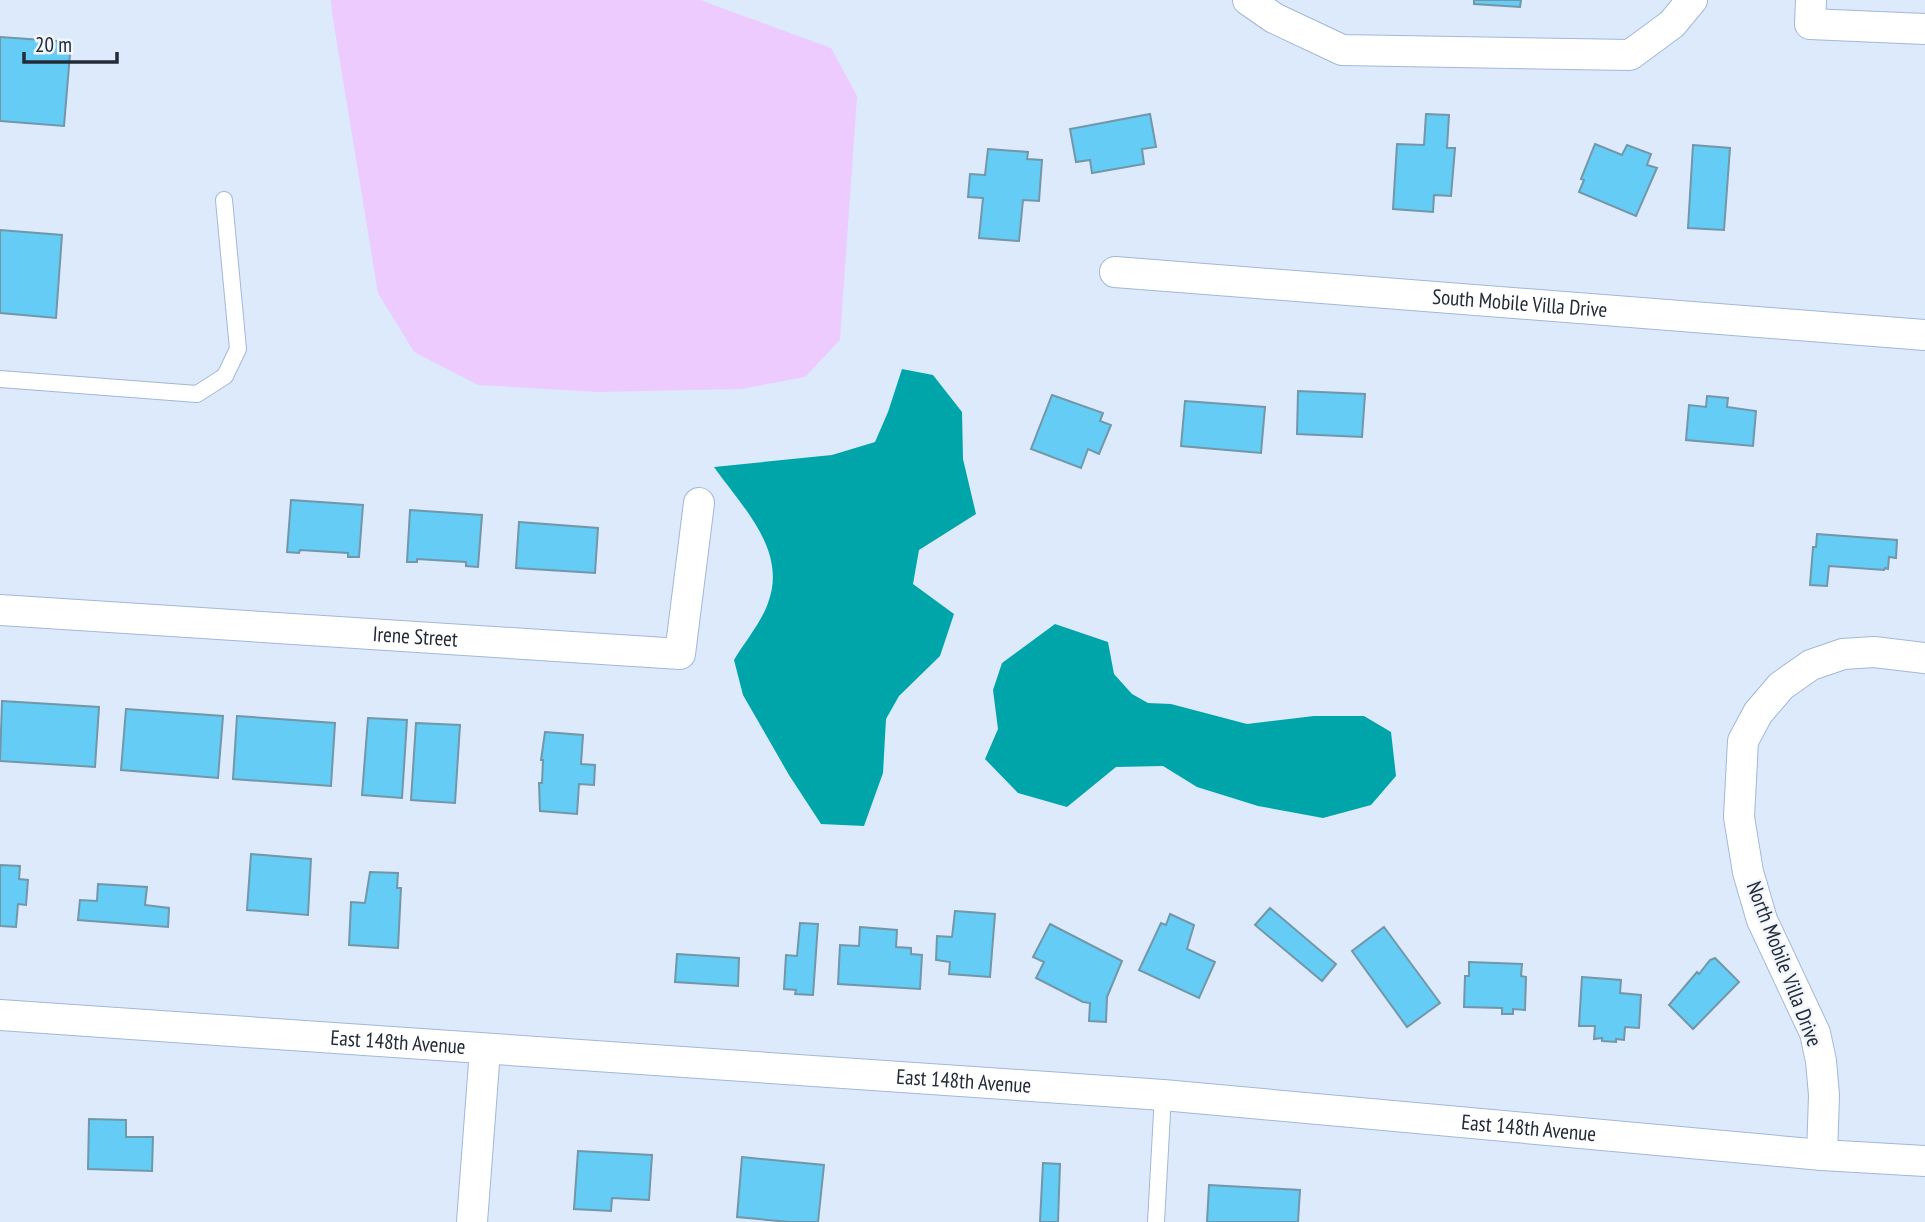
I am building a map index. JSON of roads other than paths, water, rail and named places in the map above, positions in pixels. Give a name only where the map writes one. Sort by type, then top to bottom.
[{"type":"street","points":[[1248,0],[1274,18],[1342,50],[1630,55],[1672,24],[1692,0]]},
{"type":"street","points":[[1811,0],[1810,24],[1925,29]]},
{"type":"street","name":"South Mobile Villa Drive","points":[[1115,272],[1925,335]]},
{"type":"street","name":"Irene Street","points":[[0,610],[680,654],[699,503]]},
{"type":"street","name":"North Mobile Villa Drive","points":[[1822,1155],[1824,1095],[1815,1033],[1762,920],[1748,872],[1739,817],[1743,741],[1758,713],[1782,686],[1811,665],[1843,654],[1874,652],[1925,658]]},
{"type":"street","name":"East 148th Avenue","points":[[0,1015],[1163,1095],[1822,1155],[1925,1161]]},
{"type":"street","points":[[472,1222],[485,1050]]},
{"type":"lane","points":[[0,379],[197,394],[225,376],[238,349],[224,200]]},
{"type":"lane","points":[[1156,1222],[1163,1095]]}]
